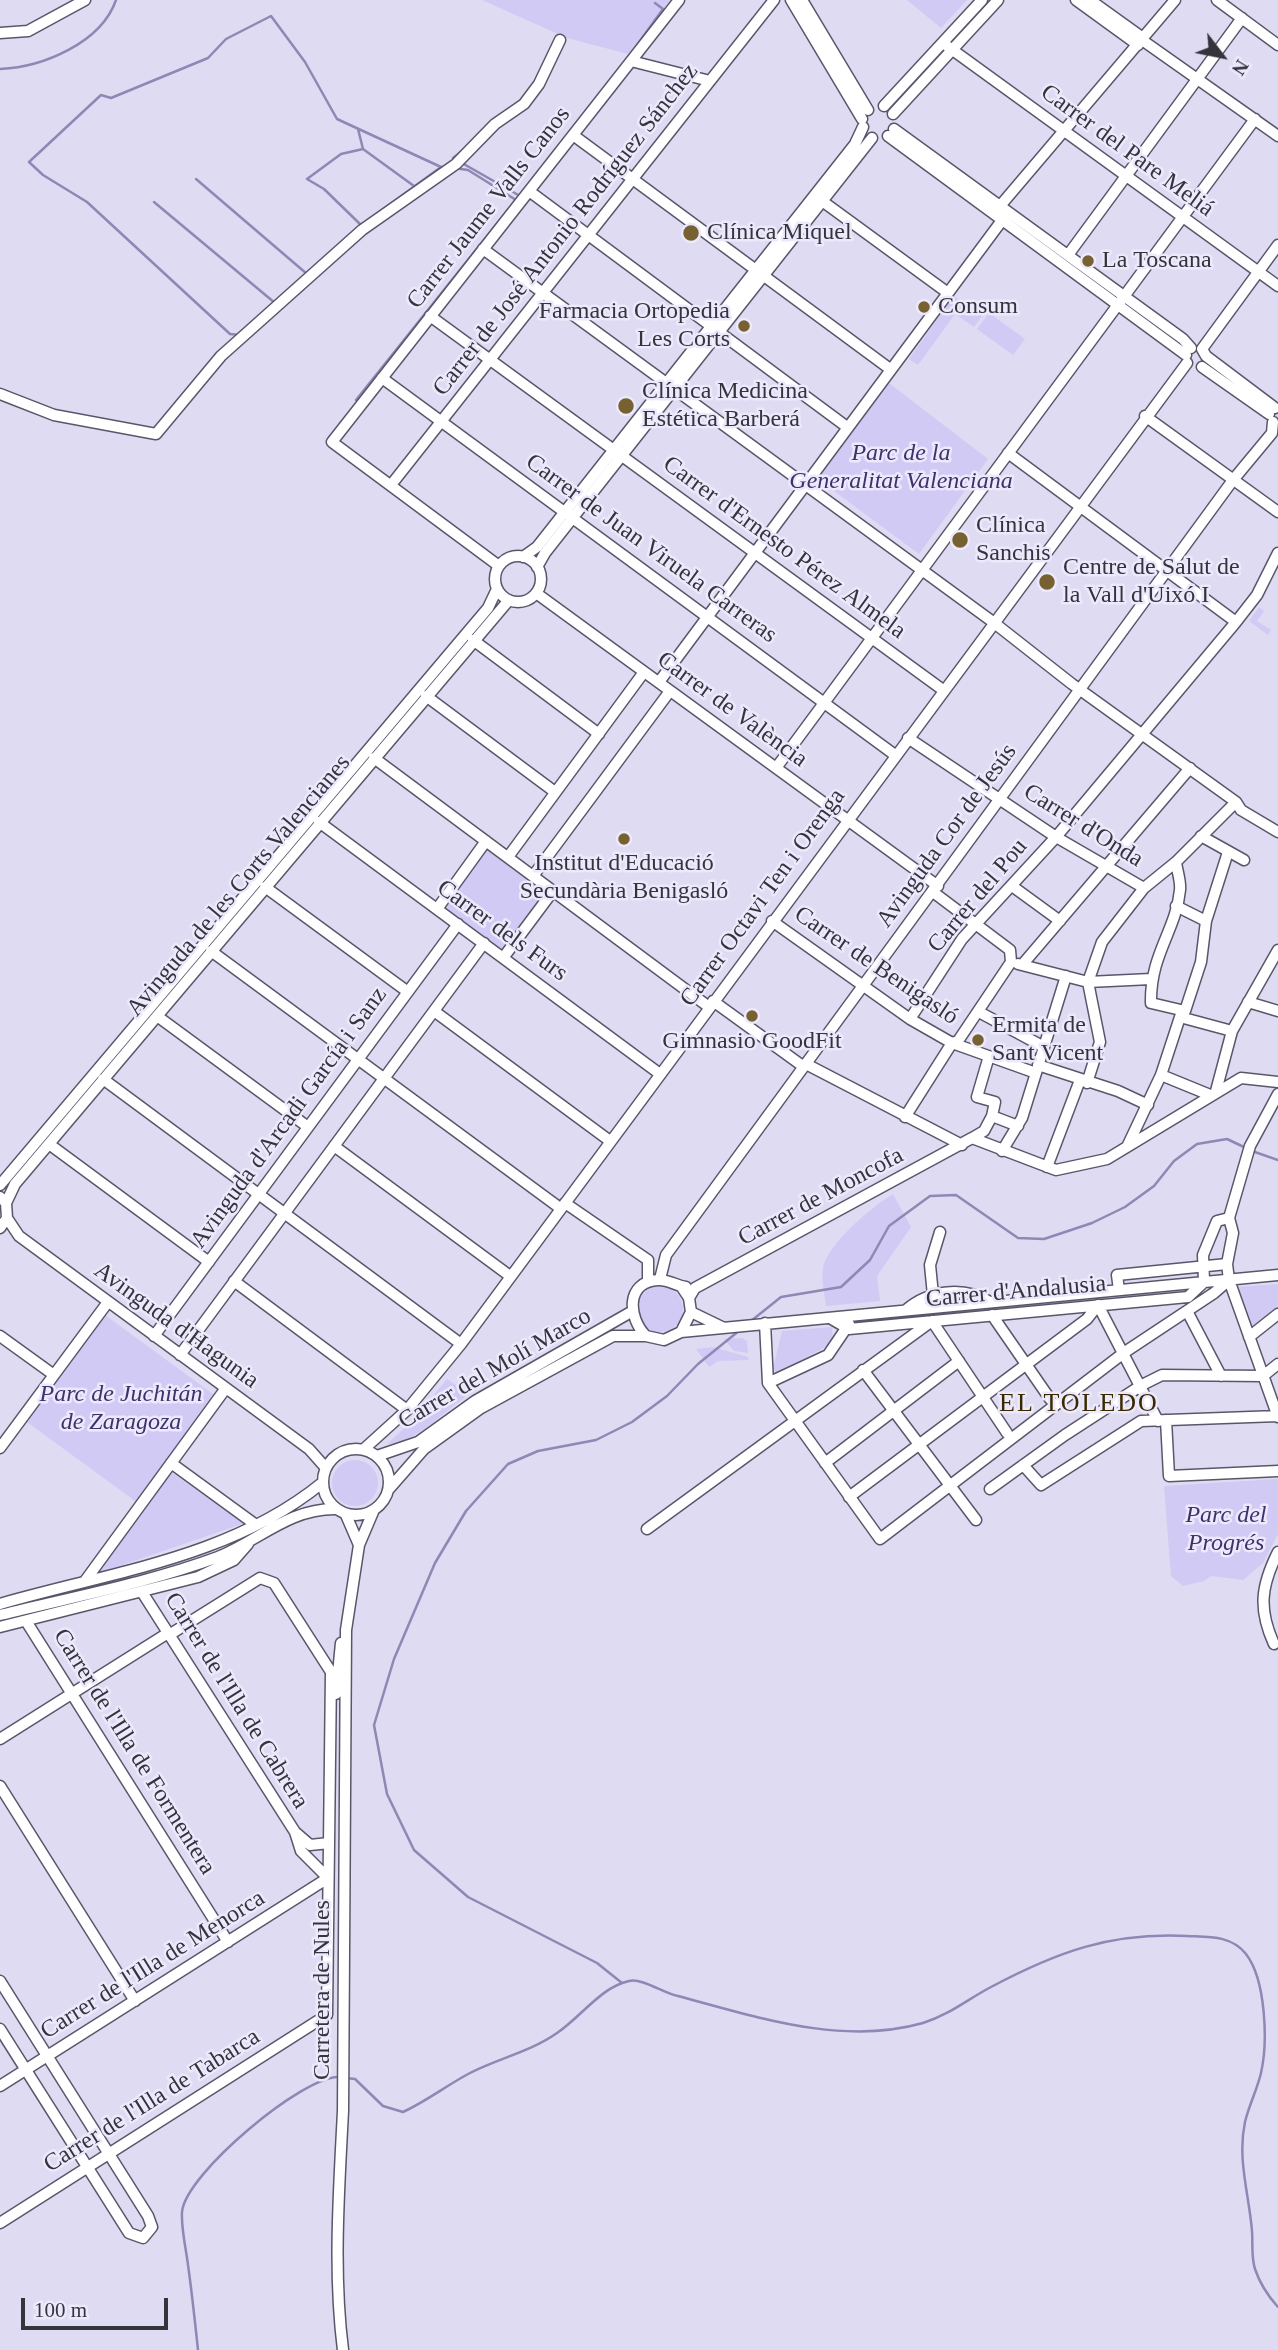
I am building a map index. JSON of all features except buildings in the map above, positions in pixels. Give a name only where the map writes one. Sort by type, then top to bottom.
[{"type":"street","points":[[0,33],[28,31],[85,0]]},
{"type":"street","name":"Carrer Jaume Valls Canos","points":[[391,485],[331,442],[679,0]]},
{"type":"street","name":"Carrer de José Antonio Rodríguez Sánchez","points":[[391,485],[774,0]]},
{"type":"street","points":[[791,0],[864,119]]},
{"type":"street","points":[[802,0],[872,138]]},
{"type":"street","points":[[523,557],[537,567],[540,580],[536,593],[524,601],[509,600],[497,589],[495,575],[499,566],[510,558],[523,557],[537,547],[568,515],[818,198],[855,144],[864,119],[884,106],[982,0]]},
{"type":"street","points":[[891,132],[893,114],[998,0]]},
{"type":"street","points":[[1076,0],[1141,41],[1278,136]]},
{"type":"street","points":[[1090,0],[1141,41]]},
{"type":"street","points":[[1000,206],[1175,0]]},
{"type":"street","points":[[1217,0],[1278,45]]},
{"type":"street","points":[[1068,255],[1242,18]]},
{"type":"street","points":[[0,394],[54,415],[156,434],[221,356],[362,230],[456,164],[495,124],[524,104],[539,84],[560,40]]},
{"type":"street","name":"Carrer del Pare Meliá","points":[[943,43],[1278,286]]},
{"type":"street","points":[[631,61],[710,81]]},
{"type":"street","points":[[884,106],[893,114]]},
{"type":"street","points":[[776,768],[1255,120]]},
{"type":"street","points":[[818,198],[872,138],[891,132]]},
{"type":"street","points":[[891,132],[1068,255],[1121,300]]},
{"type":"street","points":[[891,132],[1003,219],[1121,300],[1275,415]]},
{"type":"street","points":[[573,135],[890,369]]},
{"type":"street","points":[[528,191],[847,427]]},
{"type":"street","points":[[818,198],[948,293]]},
{"type":"street","points":[[659,682],[1003,219],[1000,206]]},
{"type":"street","name":"Carrer Octavi Ten i Orenga","points":[[364,1449],[407,1410],[461,1344],[1145,416],[1196,356],[1278,245]]},
{"type":"street","points":[[483,249],[1143,733],[1236,802],[1241,810],[1278,832]]},
{"type":"street","name":"Carrer d'Ernesto Pérez Almela","points":[[430,316],[943,690]]},
{"type":"street","name":"Carrer de Juan Viruela Carreras","points":[[382,378],[895,755]]},
{"type":"street","name":"Avinguda Cor de Jesús","points":[[660,1279],[666,1255],[1233,480],[1272,433],[1275,415]]},
{"type":"street","points":[[1145,416],[1278,513]]},
{"type":"street","points":[[1008,453],[1236,622]]},
{"type":"street","points":[[391,485],[499,566]]},
{"type":"street","points":[[537,567],[568,515]]},
{"type":"street","name":"Carrer del Pou","points":[[910,1019],[962,939],[1056,837],[1236,622],[1256,594],[1278,553]]},
{"type":"street","name":"Avinguda de les Corts Valencianes","points":[[0,1185],[488,608],[497,589]]},
{"type":"street","name":"Carrer de València","points":[[536,593],[847,820],[1010,950],[1011,962]]},
{"type":"street","name":"Avinguda de les Corts Valencianes","points":[[3,1200],[509,600]]},
{"type":"street","points":[[473,640],[599,734]]},
{"type":"street","points":[[508,857],[644,672]]},
{"type":"street","points":[[533,876],[670,691]]},
{"type":"street","points":[[426,696],[555,792]]},
{"type":"street","name":"Carrer d'Onda","points":[[908,738],[1056,837],[1144,888]]},
{"type":"street","points":[[374,758],[711,1004],[805,1066],[905,1117],[967,1142],[1004,1151],[1056,1170],[1107,1159],[1241,1078],[1278,1082]]},
{"type":"street","points":[[1022,965],[1190,768]]},
{"type":"street","points":[[1047,1167],[1100,1042],[1088,982],[1102,942],[1144,888],[1176,862],[1236,802]]},
{"type":"street","name":"Carrer dels Furs","points":[[320,822],[660,1074]]},
{"type":"street","points":[[1198,839],[1244,860]]},
{"type":"street","points":[[436,909],[486,841]]},
{"type":"street","points":[[1127,1147],[1148,1105],[1201,962],[1206,920],[1228,852]]},
{"type":"street","points":[[1176,862],[1181,888],[1151,979],[1151,1003],[1232,1031]]},
{"type":"street","points":[[1012,886],[1060,921]]},
{"type":"street","points":[[265,887],[408,992]]},
{"type":"street","points":[[503,958],[554,891]]},
{"type":"street","points":[[1176,906],[1206,920]]},
{"type":"street","name":"Carrer de Benigasló","points":[[772,921],[910,1019],[951,1043],[1118,1091],[1148,1105]]},
{"type":"street","name":"Avinguda d'Arcadi García i Sanz","points":[[154,1336],[458,925]]},
{"type":"street","points":[[180,1355],[484,943]]},
{"type":"street","points":[[1213,1093],[1232,1031],[1278,950]]},
{"type":"street","points":[[211,951],[562,1206],[648,1260],[666,1255]]},
{"type":"street","points":[[905,1117],[951,1043],[958,1041],[1011,962],[1088,982],[1151,979]]},
{"type":"street","points":[[1004,1151],[1020,1122],[1066,976]]},
{"type":"street","points":[[1248,1002],[1278,1012]]},
{"type":"street","points":[[434,1011],[610,1141]]},
{"type":"street","points":[[979,1012],[1044,1047]]},
{"type":"street","points":[[157,1016],[308,1127]]},
{"type":"street","points":[[989,1056],[977,1097],[995,1102],[993,1112],[1020,1122]]},
{"type":"street","points":[[1161,1071],[1213,1093]]},
{"type":"street","points":[[103,1079],[461,1344]]},
{"type":"street","points":[[1023,1465],[1041,1485],[1141,1422],[1278,1416],[1228,1280],[1227,1264],[1233,1233],[1229,1218],[1250,1146],[1278,1094]]},
{"type":"street","name":"Carrer de Moncofa","points":[[695,1288],[967,1142],[984,1131],[993,1112]]},
{"type":"street","points":[[49,1144],[209,1262]]},
{"type":"street","points":[[334,1146],[510,1276]]},
{"type":"street","points":[[0,1230],[7,1219],[3,1200]]},
{"type":"street","points":[[1204,1282],[1203,1255],[1217,1221],[1229,1218]]},
{"type":"street","name":"Avinguda d'Hagunia","points":[[7,1219],[19,1236],[309,1450],[325,1467]]},
{"type":"street","name":"Avinguda d'Hagunia","points":[[0,1230],[19,1236]]},
{"type":"street","points":[[933,1295],[930,1265],[940,1233]]},
{"type":"street","points":[[648,1260],[648,1282]]},
{"type":"street","name":"Carrer d'Andalusia","points":[[1119,1290],[1118,1275],[1227,1264]]},
{"type":"street","points":[[1186,1268],[1187,1284]]},
{"type":"street","points":[[1164,1271],[1166,1286]]},
{"type":"street","name":"Carrer d'Andalusia","points":[[681,1332],[1278,1275]]},
{"type":"street","points":[[681,1286],[689,1298],[691,1312],[681,1332],[664,1340],[646,1336],[636,1326],[631,1312],[635,1294],[648,1282],[660,1279],[695,1288],[689,1298]]},
{"type":"street","points":[[765,1323],[768,1383],[880,1539],[1125,1352],[1228,1280]]},
{"type":"street","points":[[234,1281],[407,1410]]},
{"type":"street","name":"Carrer d'Andalusia","points":[[849,1329],[1188,1297],[1204,1282]]},
{"type":"street","name":"Carrer d'Andalusia","points":[[906,1310],[922,1296],[973,1292],[991,1302]]},
{"type":"street","points":[[1,1445],[108,1302]]},
{"type":"street","points":[[849,1497],[1087,1319],[1098,1305],[1162,1421],[1170,1476],[1278,1471]]},
{"type":"street","points":[[1187,1311],[1221,1376]]},
{"type":"street","name":"Carrer del Molí Marco","points":[[377,1456],[418,1442],[475,1401],[610,1327],[631,1312]]},
{"type":"street","points":[[691,1312],[722,1327]]},
{"type":"street","points":[[1249,1337],[1278,1314]]},
{"type":"street","points":[[768,1383],[828,1355],[849,1329],[851,1315]]},
{"type":"street","points":[[992,1315],[1050,1399]]},
{"type":"street","points":[[829,1317],[849,1329]]},
{"type":"street","points":[[647,1529],[932,1321],[1006,1433]]},
{"type":"street","points":[[0,1336],[54,1375]]},
{"type":"street","name":"Carrer del Molí Marco","points":[[389,1489],[424,1449],[481,1408],[614,1336],[646,1336]]},
{"type":"street","points":[[825,1463],[959,1361]]},
{"type":"street","points":[[990,1489],[1142,1385],[1162,1375],[1263,1376],[1278,1364]]},
{"type":"street","points":[[863,1370],[976,1520]]},
{"type":"street","points":[[85,1581],[226,1388]]},
{"type":"street","points":[[348,1449],[364,1449],[377,1456],[388,1471],[389,1489],[383,1502],[373,1512],[359,1516],[345,1515],[335,1509],[325,1498],[322,1483],[325,1467],[334,1456],[348,1449]]},
{"type":"street","name":"Avinguda d'Hagunia","points":[[309,1450],[334,1456]]},
{"type":"street","points":[[172,1463],[256,1525]]},
{"type":"street","points":[[0,1604],[218,1544],[298,1503],[322,1483]]},
{"type":"street","points":[[0,1615],[174,1571],[250,1542],[304,1511],[335,1509]]},
{"type":"street","name":"Carretera de Nules","points":[[343,2350],[339,2318],[346,1630],[359,1545],[373,1512]]},
{"type":"street","points":[[345,1515],[359,1545]]},
{"type":"street","points":[[0,1627],[198,1577],[234,1560],[250,1542]]},
{"type":"street","points":[[1274,1644],[1263,1620],[1264,1593],[1265,1579],[1278,1552]]},
{"type":"street","name":"Carretera de Nules","points":[[169,1634],[260,1577],[274,1583],[331,1672],[327,2015]]},
{"type":"street","name":"Carrer de l'Illa de Cabrera","points":[[142,1592],[295,1832],[301,1851],[328,1878]]},
{"type":"street","name":"Carrer de l'Illa de Formentera","points":[[26,1621],[228,1942]]},
{"type":"street","name":"Carretera de Nules","points":[[331,1706],[337,1692],[340,1646],[346,1630]]},
{"type":"street","points":[[0,1739],[169,1634]]},
{"type":"street","points":[[0,1786],[135,2001]]},
{"type":"street","name":"Carrer de l'Illa de Cabrera","points":[[295,1832],[310,1844],[329,1843]]},
{"type":"street","name":"Carrer de l'Illa de Menorca","points":[[0,2086],[328,1878]]},
{"type":"street","points":[[0,1981],[148,2216],[152,2227],[144,2238],[129,2233],[0,2029]]},
{"type":"street","name":"Carrer de l'Illa de Tabarca","points":[[0,2223],[327,2015]]},
{"type":"green space","points":[[482,0],[670,0],[628,54],[567,38]]},
{"type":"green space","points":[[907,0],[967,0],[941,28]]},
{"type":"green space","points":[[954,296],[982,316],[974,327],[955,314],[918,365],[909,359]]},
{"type":"green space","points":[[989,313],[1025,339],[1013,355],[977,329]]},
{"type":"green space","name":"Parc de la Generalitat Valenciana","points":[[885,380],[988,459],[919,554],[814,476]]},
{"type":"green space","points":[[1259,607],[1264,611],[1257,621],[1271,630],[1268,635],[1249,621]]},
{"type":"green space","points":[[487,848],[547,892],[503,950],[445,907]]},
{"type":"green space","points":[[893,1194],[911,1227],[877,1276],[880,1301],[826,1306],[823,1268],[826,1258],[852,1226]]},
{"type":"green space","points":[[1278,1284],[1278,1308],[1253,1329],[1236,1287]]},
{"type":"green space","points":[[660,1286],[676,1293],[683,1309],[676,1325],[660,1332],[644,1325],[637,1309],[644,1293]]},
{"type":"green space","name":"Parc de Juchitán de Zaragoza","points":[[105,1315],[213,1394],[162,1466],[245,1523],[96,1574],[146,1509],[27,1422]]},
{"type":"green space","points":[[832,1327],[833,1343],[777,1373],[773,1369],[782,1331]]},
{"type":"green space","points":[[742,1338],[747,1341],[748,1353],[734,1351],[724,1339]]},
{"type":"green space","points":[[713,1347],[748,1357],[748,1360],[718,1361],[709,1367],[696,1349]]},
{"type":"green space","points":[[447,1379],[465,1391],[464,1398],[418,1433],[387,1444],[410,1423]]},
{"type":"green space","points":[[355,1460],[372,1466],[378,1483],[372,1500],[355,1506],[338,1500],[332,1483],[338,1466]]},
{"type":"green space","name":"Parc del Progrés","points":[[1278,1479],[1278,1534],[1263,1563],[1243,1580],[1211,1576],[1204,1581],[1183,1586],[1171,1576],[1164,1486]]},
{"type":"waterway","points":[[0,69],[52,58],[68,50],[98,29],[116,0]]},
{"type":"waterway","points":[[624,63],[663,9],[655,3]]},
{"type":"waterway","points":[[240,335],[230,334],[87,202],[43,175],[29,162],[101,95],[111,98],[208,58],[226,39],[271,16],[305,62],[337,119],[441,167]]},
{"type":"waterway","points":[[358,129],[363,149],[414,186]]},
{"type":"waterway","points":[[361,225],[324,189],[307,179],[341,154],[363,149]]},
{"type":"waterway","points":[[456,160],[453,158],[462,151]]},
{"type":"waterway","points":[[462,163],[520,196]]},
{"type":"waterway","points":[[367,221],[444,167]]},
{"type":"waterway","points":[[454,168],[468,170],[516,200]]},
{"type":"waterway","points":[[196,179],[307,274]]},
{"type":"waterway","points":[[356,400],[515,201]]},
{"type":"waterway","points":[[154,202],[275,303]]},
{"type":"waterway","points":[[751,1321],[781,1297],[841,1287],[870,1260],[889,1226],[930,1196],[956,1195],[1018,1238],[1044,1239],[1092,1223],[1125,1207],[1154,1186],[1174,1161],[1197,1144],[1227,1139],[1246,1148]]},
{"type":"waterway","points":[[1252,1151],[1278,1160]]},
{"type":"waterway","points":[[622,1983],[597,1963],[468,1897],[414,1850],[387,1794],[374,1725],[394,1659],[435,1563],[466,1511],[508,1464],[538,1451],[596,1440],[632,1422],[667,1396],[698,1364],[740,1330]]},
{"type":"waterway","points":[[346,2078],[355,2079],[383,2106],[403,2112],[470,2073],[547,2040],[609,1989],[629,1981],[738,2012],[800,2026],[831,2030],[892,2029],[932,2020],[1015,1975],[1085,1947],[1134,1937],[1219,1938],[1240,1948],[1253,1965],[1264,2012],[1263,2060],[1245,2122],[1242,2149],[1254,2264],[1262,2285],[1278,2307]]},
{"type":"waterway","points":[[198,2350],[182,2225],[182,2212],[188,2195],[224,2152],[248,2130],[300,2092],[322,2081],[339,2077]]},
{"type":"place","name":"Clínica Miquel","points":[[691,233]]},
{"type":"place","name":"La Toscana","points":[[1088,261]]},
{"type":"place","name":"Consum","points":[[924,307]]},
{"type":"place","name":"Farmacia Ortopedia Les Corts","points":[[744,326]]},
{"type":"place","name":"Clínica Medicina Estética Barberá","points":[[626,406]]},
{"type":"place","name":"Clínica Sanchis","points":[[960,540]]},
{"type":"place","name":"Centre de Salut de la Vall d'Uixó I","points":[[1047,582]]},
{"type":"place","name":"Institut d'Educació Secundària Benigasló","points":[[624,839]]},
{"type":"place","name":"Gimnasio GoodFit","points":[[752,1016]]},
{"type":"place","name":"Ermita de Sant Vicent","points":[[978,1040]]},
{"type":"district","name":"EL TOLEDO","points":[[1079,1404]]}]
